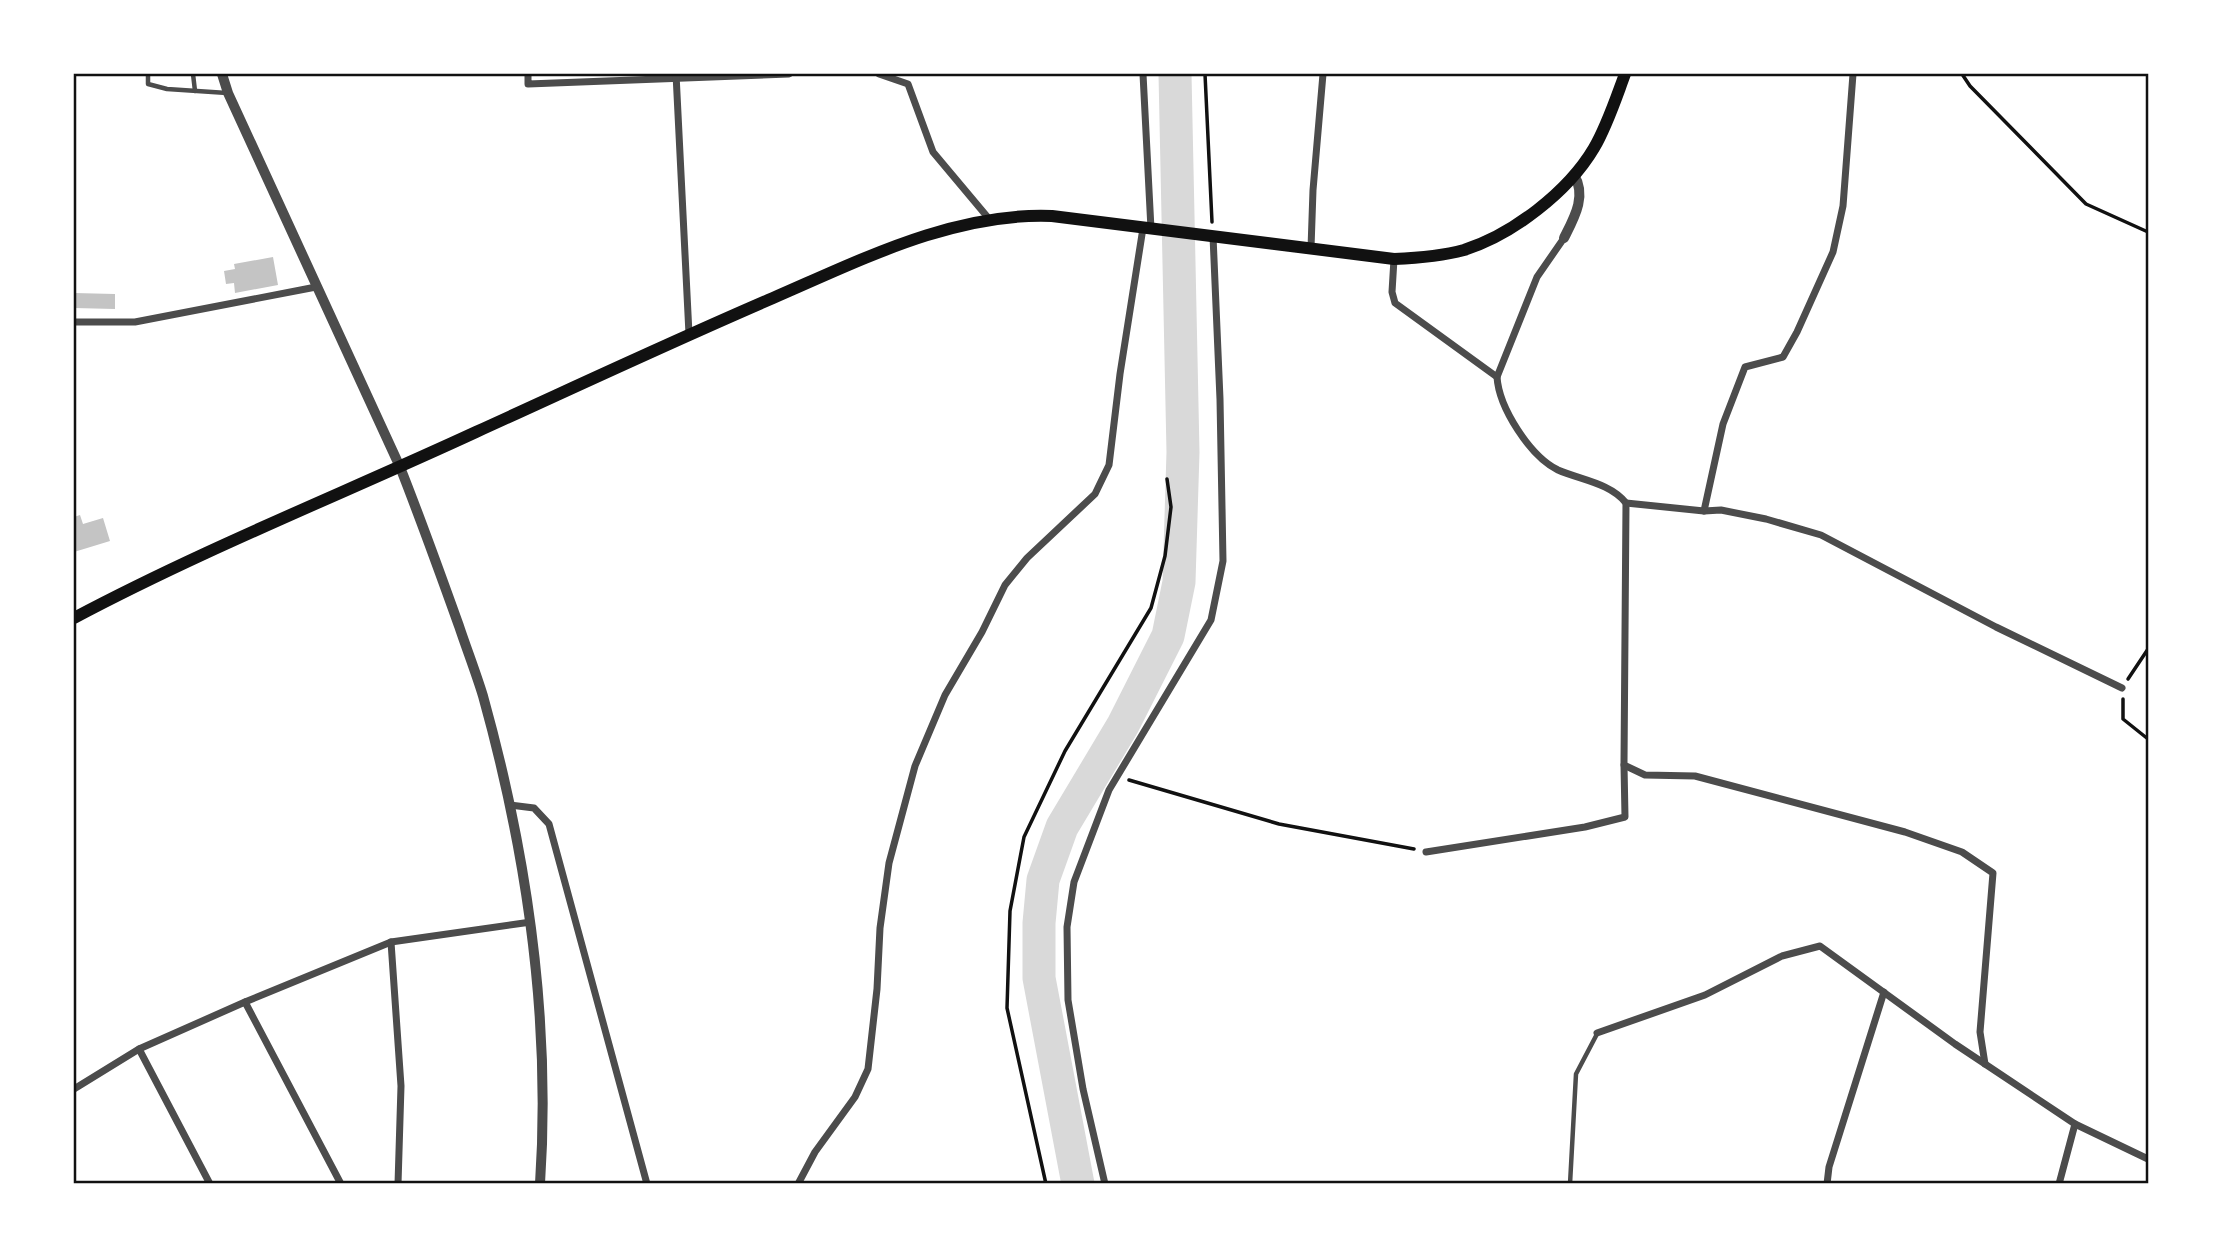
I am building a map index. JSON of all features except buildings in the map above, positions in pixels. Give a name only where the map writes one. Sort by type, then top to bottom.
[{"type":"main road","points":[[74,618],[243,537],[689,334],[881,251],[954,228],[1015,216],[1039,216],[1394,259],[1426,257],[1465,249],[1533,214],[1574,175],[1594,148],[1625,74]]},
{"type":"street","points":[[222,74],[228,93],[400,467],[482,695],[510,806],[531,922],[543,1059],[540,1184]]},
{"type":"street","points":[[528,74],[528,84],[676,76],[789,74]]},
{"type":"street","points":[[879,74],[908,84],[933,152],[990,220]]},
{"type":"street","points":[[798,1184],[815,1152],[855,1097],[868,1069],[877,989],[880,928],[889,863],[915,766],[945,695],[982,632],[1005,585],[1027,558],[1095,494],[1109,465],[1120,374],[1147,228],[1143,74]]},
{"type":"street","points":[[1311,248],[1323,74]]},
{"type":"street","points":[[1704,511],[1723,424],[1745,367],[1783,357],[1833,252],[1843,206],[1853,74]]},
{"type":"street","points":[[676,76],[689,334]]},
{"type":"street","points":[[1574,175],[1580,186],[1574,218],[1538,277],[1497,377],[1506,408],[1538,457],[1557,469],[1613,492],[1626,503],[1704,511],[1721,510],[1766,519],[1821,535],[1996,627],[2122,688]]},
{"type":"street","points":[[1105,1184],[1083,1089],[1068,1000],[1067,927],[1074,882],[1109,790],[1211,620],[1223,561],[1207,236]]},
{"type":"street","points":[[1394,259],[1392,292],[1395,303],[1497,377]]},
{"type":"street","points":[[74,322],[135,322],[316,287]]},
{"type":"street","points":[[1426,852],[1585,827],[1625,817],[1626,503]]},
{"type":"street","points":[[1624,765],[1645,775],[1695,776],[1905,832],[1962,852],[1993,873],[1980,1032],[1985,1063]]},
{"type":"street","points":[[510,806],[534,808],[549,824],[647,1184]]},
{"type":"street","points":[[74,1090],[139,1049],[245,1002],[391,943],[531,922]]},
{"type":"street","points":[[391,943],[401,1086],[398,1184]]},
{"type":"street","points":[[1597,1033],[1704,995],[1782,956],[1820,946],[2075,1124],[2148,1159]]},
{"type":"street","points":[[1826,1184],[1884,992]]},
{"type":"street","points":[[245,1002],[341,1184]]},
{"type":"street","points":[[139,1049],[210,1184]]},
{"type":"street","points":[[2059,1184],[2075,1124]]},
{"type":"lane","points":[[148,74],[148,84],[167,89],[228,93]]},
{"type":"lane","points":[[193,74],[195,91]]},
{"type":"lane","points":[[1570,1184],[1576,1074],[1597,1033]]},
{"type":"path","points":[[1205,74],[1207,236]]},
{"type":"path","points":[[1962,74],[1970,86],[2086,204],[2148,232]]},
{"type":"path","points":[[1046,1184],[1007,1009],[1010,911],[1024,837],[1065,751],[1151,608],[1165,556],[1171,508],[1167,479]]},
{"type":"path","points":[[2148,649],[2122,688],[2123,719],[2148,739]]},
{"type":"path","points":[[1117,776],[1279,824],[1426,852]]},
{"type":"waterway","points":[[1078,1184],[1039,978],[1039,923],[1043,880],[1062,827],[1123,725],[1168,636],[1179,582],[1183,452],[1175,74]]}]
